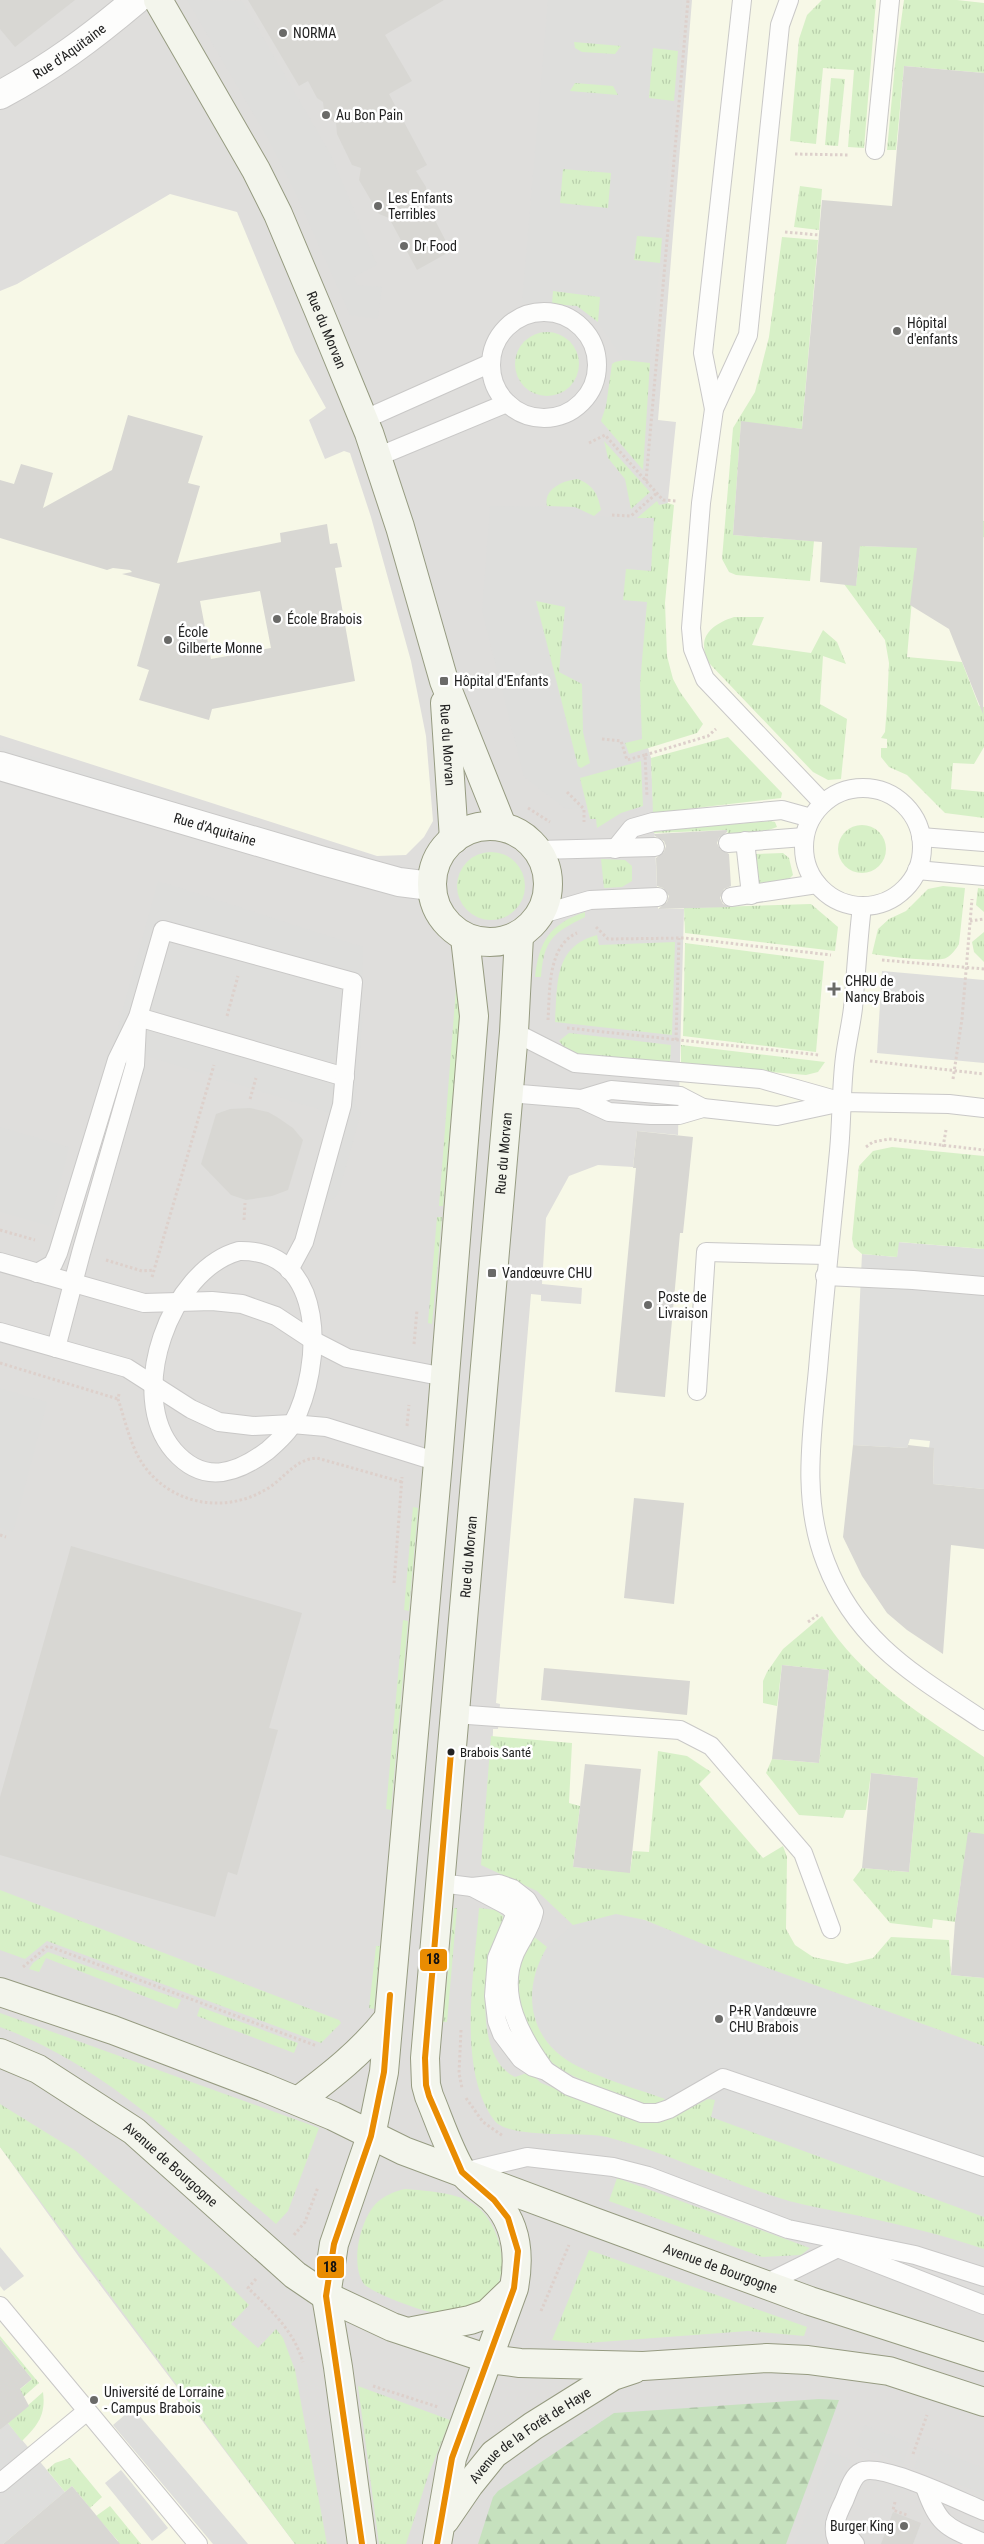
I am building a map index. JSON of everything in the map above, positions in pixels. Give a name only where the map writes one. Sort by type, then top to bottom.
[{"type":"street","name":"Rue d'Aquitaine","points":[[0,95],[45,71],[92,37],[136,0]]},
{"type":"street","name":"Rue du Morvan","points":[[158,0],[234,130],[278,214],[377,457],[400,527],[444,681],[502,826]]},
{"type":"street","name":"Rue du Morvan","points":[[444,681],[454,839]]},
{"type":"street","name":"Rue d'Aquitaine","points":[[0,766],[333,864],[399,882],[431,886]]},
{"type":"street","points":[[481,826],[502,826],[523,835],[538,850],[548,870],[549,893],[542,914],[532,927],[519,936],[501,943],[483,943],[465,938],[448,925],[436,907],[431,886],[435,864],[446,846],[461,833],[481,826]]},
{"type":"street","name":"Rue du Morvan","points":[[462,2172],[426,2085],[425,2058],[514,1032],[519,936]]},
{"type":"street","points":[[362,2544],[340,2382],[326,2296],[334,2244],[372,2136],[384,2072],[438,1462],[474,1016],[465,938]]},
{"type":"street","name":"Avenue de Bourgogne","points":[[0,1992],[112,2030],[298,2101],[404,2151],[581,2217],[810,2301],[984,2357]]},
{"type":"street","points":[[298,2101],[336,2073],[361,2051],[388,2019]]},
{"type":"street","name":"Avenue de Bourgogne","points":[[0,2053],[38,2069],[134,2131],[295,2275],[326,2296],[360,2313],[409,2331],[489,2359],[533,2364],[643,2366],[767,2358],[808,2360],[889,2371],[984,2402]]},
{"type":"street","name":"Avenue de Bourgogne","points":[[462,2172],[494,2200],[508,2218],[518,2251],[514,2288],[489,2359]]},
{"type":"street","points":[[409,2331],[470,2320],[487,2314],[514,2288]]},
{"type":"street","name":"Avenue de la Forêt de Haye","points":[[438,2537],[452,2458],[489,2359]]},
{"type":"street","name":"Avenue de la Forêt de Haye","points":[[438,2537],[469,2485],[494,2454],[533,2426],[613,2376],[643,2366]]},
{"type":"lane","points":[[714,409],[703,353],[742,0]]},
{"type":"lane","points":[[789,0],[785,5],[780,25],[748,335],[714,409],[700,503],[691,628],[693,649],[705,679],[823,803]]},
{"type":"lane","points":[[875,150],[890,0]]},
{"type":"lane","points":[[548,312],[564,316],[578,324],[589,336],[596,351],[597,368],[594,384],[585,398],[573,410],[547,418],[533,417],[519,412],[506,402],[495,384],[491,363],[493,349],[498,337],[519,318],[532,313],[548,312]]},
{"type":"lane","points":[[363,420],[491,363]]},
{"type":"lane","points":[[377,457],[506,402]]},
{"type":"lane","points":[[862,788],[878,790],[894,797],[906,807],[915,821],[921,837],[921,854],[917,870],[908,885],[895,896],[879,904],[862,906],[845,904],[830,896],[817,884],[808,870],[804,853],[804,836],[811,818],[823,803],[848,790],[862,788]]},
{"type":"lane","points":[[616,849],[632,828],[654,822],[782,810],[811,818]]},
{"type":"lane","points":[[751,895],[737,842],[804,836]]},
{"type":"lane","points":[[921,837],[984,842]]},
{"type":"lane","points":[[538,850],[655,847]]},
{"type":"lane","points":[[917,870],[979,876]]},
{"type":"lane","points":[[731,896],[751,895],[817,884]]},
{"type":"lane","points":[[542,914],[590,900],[658,897]]},
{"type":"lane","points":[[862,906],[852,1010],[845,1057],[839,1149],[825,1276],[809,1480],[812,1511],[826,1564],[843,1597],[872,1638],[897,1662],[982,1717]]},
{"type":"lane","points":[[37,1273],[53,1264],[58,1253],[117,1060],[138,1017],[163,930],[352,982],[342,1105],[304,1242],[290,1270]]},
{"type":"lane","points":[[138,1017],[345,1077]]},
{"type":"lane","points":[[56,1348],[135,1065],[138,1017]]},
{"type":"lane","points":[[514,1032],[575,1063],[761,1079],[842,1102]]},
{"type":"lane","points":[[508,1094],[581,1099],[609,1112],[679,1115],[703,1108],[777,1116],[842,1102],[949,1104],[984,1108]]},
{"type":"lane","points":[[255,1251],[272,1255],[290,1270],[305,1292],[312,1315],[314,1341],[306,1386],[292,1424],[275,1444],[252,1462],[234,1471],[218,1473],[202,1471],[186,1464],[171,1448],[161,1428],[154,1404],[157,1355],[166,1328],[178,1303],[206,1270],[229,1254],[255,1251]]},
{"type":"lane","points":[[697,1391],[706,1252],[827,1255]]},
{"type":"lane","points":[[0,1262],[144,1303],[212,1301],[242,1304],[276,1316],[314,1341],[358,1362],[445,1377]]},
{"type":"lane","points":[[825,1276],[913,1280],[984,1286]]},
{"type":"lane","points":[[0,1332],[127,1368],[191,1409],[219,1422],[253,1426],[292,1424],[332,1428],[438,1462]]},
{"type":"lane","points":[[454,1714],[680,1730],[711,1746],[803,1853],[831,1929]]},
{"type":"lane","points":[[440,1883],[472,1887],[499,1884],[513,1889],[528,1900],[534,1912],[532,1923],[514,1955],[510,1980],[511,2000],[520,2033],[546,2071],[569,2086],[642,2113],[657,2113],[669,2109],[723,2078],[984,2167]]},
{"type":"lane","points":[[462,2172],[527,2157],[613,2167],[648,2176],[788,2229],[845,2245],[915,2255],[984,2277]]},
{"type":"lane","points":[[765,2284],[845,2245],[984,2305]]},
{"type":"lane","points":[[0,2306],[198,2544]]},
{"type":"lane","points":[[0,2484],[87,2410]]},
{"type":"lane","points":[[839,2544],[835,2537],[835,2524],[855,2478],[860,2472],[880,2470],[984,2511]]},
{"type":"lane","points":[[924,2487],[933,2509],[943,2523],[950,2529],[984,2543]]},
{"type":"lane","points":[[835,2524],[855,2544]]},
{"type":"path","points":[[646,481],[688,0]]},
{"type":"path","points":[[794,163],[795,153],[852,155]]},
{"type":"path","points":[[787,232],[788,222]]},
{"type":"path","points":[[758,228],[819,235]]},
{"type":"path","points":[[589,443],[606,435],[663,500],[678,501]]},
{"type":"path","points":[[612,515],[631,516],[657,493]]},
{"type":"path","points":[[602,739],[621,740],[627,760],[644,755],[647,800]]},
{"type":"path","points":[[566,792],[584,810],[585,820]]},
{"type":"path","points":[[943,1147],[962,1019],[970,921],[979,876]]},
{"type":"path","points":[[970,921],[984,919]]},
{"type":"path","points":[[592,922],[608,939],[679,938],[856,958],[984,969]]},
{"type":"path","points":[[676,1040],[679,938]]},
{"type":"path","points":[[154,1270],[221,1042],[240,968]]},
{"type":"path","points":[[558,1027],[845,1057],[984,1074]]},
{"type":"path","points":[[839,1149],[862,1151],[873,1142],[889,1139],[943,1147],[984,1150]]},
{"type":"path","points":[[244,1220],[245,1203]]},
{"type":"path","points":[[393,1590],[417,1305]]},
{"type":"path","points":[[0,1363],[118,1399]]},
{"type":"path","points":[[0,1535],[6,1536]]},
{"type":"path","points":[[808,1622],[818,1615]]},
{"type":"path","points":[[24,1967],[48,1946],[321,2048]]},
{"type":"path","points":[[461,2087],[471,2108],[494,2131]]},
{"type":"path","points":[[304,2364],[295,2340],[282,2321],[248,2288],[305,2222],[321,2179]]},
{"type":"path","points":[[540,2314],[581,2217]]},
{"type":"path","points":[[340,2382],[358,2381],[468,2417]]},
{"type":"path","points":[[917,2445],[927,2416]]},
{"type":"path","points":[[896,2500],[893,2510],[916,2518]]},
{"type":"shaded area","points":[[0,0],[984,0],[984,2544],[0,2544]]},
{"type":"shaded area","points":[[187,0],[242,1],[331,155],[377,265],[354,277],[357,285],[382,287],[378,319],[350,315],[295,192],[268,139]]},
{"type":"shaded area","points":[[548,0],[682,0],[678,51],[653,49],[649,98],[674,101],[662,238],[637,236],[634,260],[660,263],[650,363],[624,360],[598,322],[577,306],[522,303]]},
{"type":"shaded area","name":"CHRU de Nancy Brabois","points":[[692,0],[984,0],[984,2040],[485,1863],[493,1729],[498,1729],[500,1704],[496,1703],[531,1294],[541,1295],[541,1301],[581,1304],[582,1288],[542,1284],[546,1218],[569,1176],[598,1165],[633,1167],[637,1131],[678,1135],[684,909],[658,909],[651,758],[648,748],[652,746],[668,500],[676,422],[658,420]]},
{"type":"shaded area","points":[[170,194],[237,212],[295,352],[326,408],[309,420],[325,459],[344,451],[350,453],[371,517],[411,661],[426,736],[433,821],[424,837],[406,855],[377,856],[0,735],[0,291],[17,284]]},
{"type":"shaded area","points":[[490,506],[575,507],[594,516],[654,518],[651,571],[626,569],[623,600],[647,602],[640,684],[642,740],[625,743],[632,763],[581,778],[587,808],[566,809],[524,777],[482,611]]},
{"type":"shaded area","points":[[0,747],[156,793],[153,803],[0,758]]},
{"type":"shaded area","points":[[158,881],[363,947],[362,1028],[355,1104],[361,1113],[338,1195],[325,1204],[347,1118],[113,1046]]},
{"type":"shaded area","points":[[882,971],[984,980],[984,1063],[877,1053]]},
{"type":"shaded area","points":[[0,1127],[69,1147],[49,1226],[0,1212]]},
{"type":"shaded area","points":[[898,1242],[984,1249],[984,1489],[933,1484],[934,1449],[929,1448],[930,1441],[910,1439],[907,1448],[853,1445],[862,1254],[897,1257]]},
{"type":"shaded area","points":[[0,1388],[47,1402],[13,1532],[0,1528]]},
{"type":"shaded area","name":"P+R Vandœuvre CHU Brabois","points":[[609,1914],[624,1915],[984,2048],[984,2217],[699,2113],[578,2067],[565,2058],[544,2038],[533,2013],[532,1981],[537,1963],[549,1945],[574,1924]]},
{"type":"shaded area","name":"Université de Lorraine - Campus Brabois","points":[[0,2147],[79,2257],[295,2544],[0,2544]]},
{"type":"shaded area","points":[[0,2247],[24,2276],[4,2291],[0,2286]]},
{"type":"shaded area","points":[[133,2408],[248,2544],[213,2544],[113,2425]]},
{"type":"shaded area","points":[[8,2423],[65,2492],[3,2544],[0,2544],[0,2430]]},
{"type":"shaded area","points":[[864,2425],[910,2443],[903,2464],[856,2445]]},
{"type":"shaded area","points":[[923,2445],[984,2468],[984,2494],[914,2468]]},
{"type":"shaded area","points":[[830,2452],[850,2459],[819,2544],[795,2544]]},
{"type":"shaded area","points":[[121,2470],[168,2528],[152,2541],[105,2483]]},
{"type":"green space","points":[[822,0],[876,0],[864,148],[848,147],[854,70],[823,68],[816,144],[790,141],[799,39],[807,15]]},
{"type":"green space","points":[[904,0],[957,0],[984,3],[984,73],[904,66],[896,150],[887,150],[895,65]]},
{"type":"green space","points":[[574,42],[621,46],[615,54],[582,52],[575,48]]},
{"type":"green space","points":[[653,48],[678,51],[674,101],[649,98]]},
{"type":"green space","points":[[831,78],[845,79],[838,146],[825,145]]},
{"type":"green space","points":[[575,83],[613,86],[618,95],[570,91]]},
{"type":"green space","points":[[563,169],[611,173],[608,208],[560,203]]},
{"type":"green space","points":[[800,186],[822,189],[819,230],[794,227]]},
{"type":"green space","points":[[637,236],[662,238],[660,263],[634,260]]},
{"type":"green space","points":[[782,237],[818,240],[802,429],[741,422],[733,535],[814,541],[810,581],[736,575],[729,572],[722,559],[733,428],[755,392],[769,337]]},
{"type":"green space","points":[[553,291],[600,297],[598,322],[577,306],[552,304]]},
{"type":"green space","points":[[547,332],[565,338],[573,346],[579,364],[573,382],[565,390],[547,396],[529,390],[521,382],[515,364],[521,346],[529,338]]},
{"type":"green space","points":[[624,360],[650,363],[643,470],[601,421],[606,406],[612,364]]},
{"type":"green space","points":[[604,441],[650,492],[631,509],[625,479],[608,458]]},
{"type":"green space","points":[[578,479],[594,491],[601,510],[594,516],[575,507],[547,506],[548,495],[551,490],[567,481]]},
{"type":"green space","points":[[657,501],[659,505],[668,503],[674,505],[665,603],[667,656],[673,679],[703,724],[697,733],[629,754],[625,743],[642,739],[640,684],[647,602],[623,600],[626,569],[651,571],[654,518],[637,518]]},
{"type":"green space","points":[[897,510],[984,521],[984,537],[915,565],[907,657],[962,662],[979,706],[984,707],[984,747],[974,764],[953,763],[951,789],[984,792],[984,818],[945,813],[907,775],[889,767],[881,757],[881,748],[887,748],[887,739],[881,738],[885,732],[889,663],[885,640],[844,584],[856,585],[860,546],[893,547]]},
{"type":"green space","points":[[536,601],[565,607],[559,672],[582,684],[583,732],[590,763],[581,768],[578,766]]},
{"type":"green space","points":[[734,617],[764,617],[752,645],[811,653],[823,630],[837,642],[846,664],[823,656],[820,704],[847,719],[841,779],[828,780],[813,772],[709,663],[704,646],[708,634],[718,624]]},
{"type":"green space","points":[[728,737],[782,793],[781,798],[653,813],[651,758]]},
{"type":"green space","points":[[641,761],[643,806],[621,813],[597,828],[596,819],[590,819],[580,778]]},
{"type":"green space","points":[[775,822],[777,827],[763,832],[728,834],[727,830],[654,833],[654,831]]},
{"type":"green space","points":[[862,825],[871,827],[879,832],[884,840],[886,849],[884,858],[879,866],[871,871],[862,873],[853,871],[845,866],[840,858],[838,849],[840,840],[845,832],[853,827]]},
{"type":"green space","points":[[491,852],[504,855],[515,862],[522,873],[525,886],[522,899],[515,910],[504,917],[491,920],[478,917],[467,910],[460,899],[457,886],[460,873],[467,862],[478,855]]},
{"type":"green space","points":[[783,853],[789,858],[793,875],[786,882],[759,883],[754,854]]},
{"type":"green space","points":[[601,859],[625,860],[632,866],[632,881],[622,887],[604,888]]},
{"type":"green space","points":[[943,886],[965,888],[959,944],[952,954],[946,958],[932,960],[872,954],[878,929],[889,919],[906,911],[928,889]]},
{"type":"green space","points":[[978,888],[984,889],[984,912],[976,905]]},
{"type":"green space","points":[[811,904],[838,927],[835,951],[685,933],[684,908]]},
{"type":"green space","points":[[585,912],[585,917],[565,928],[552,939],[542,964],[541,977],[535,977],[540,953],[548,936],[563,922]]},
{"type":"green space","points":[[984,932],[984,962],[974,952],[972,942]]},
{"type":"green space","points":[[597,935],[599,945],[675,942],[672,1035],[555,1022],[558,981],[565,958],[572,948]]},
{"type":"green space","points":[[685,943],[824,961],[816,1052],[683,1036]]},
{"type":"green space","points":[[456,988],[462,989],[443,1206],[439,1206]]},
{"type":"green space","points":[[569,1033],[671,1045],[670,1064],[579,1056],[565,1048],[559,1041]]},
{"type":"green space","points":[[681,1045],[825,1062],[818,1072],[806,1075],[681,1064]]},
{"type":"green space","points":[[892,1147],[984,1156],[984,1249],[899,1242],[897,1257],[862,1254],[854,1247],[852,1239],[859,1166],[873,1151]]},
{"type":"green space","points":[[437,1217],[442,1217],[432,1324],[428,1323]]},
{"type":"green space","points":[[413,1507],[418,1508],[409,1611],[404,1610]]},
{"type":"green space","points":[[822,1616],[855,1659],[875,1678],[917,1711],[984,1757],[984,1883],[961,1881],[955,1922],[933,1919],[932,1928],[890,1923],[853,1880],[862,1868],[909,1872],[918,1778],[871,1773],[866,1810],[846,1810],[843,1818],[799,1815],[766,1773],[772,1759],[819,1763],[829,1670],[782,1665],[777,1706],[763,1703],[763,1681],[783,1649]]},
{"type":"green space","points":[[403,1620],[408,1621],[391,1810],[386,1809]]},
{"type":"green space","points":[[491,1736],[572,1743],[569,1803],[580,1806],[573,1867],[630,1872],[633,1851],[649,1852],[658,1751],[687,1756],[711,1772],[699,1784],[763,1858],[783,1846],[787,1857],[786,1929],[795,1945],[813,1957],[847,1964],[873,1958],[891,1937],[949,1940],[951,1975],[984,1978],[984,2046],[720,1951],[645,1920],[616,1914],[573,1925],[537,1891],[481,1865]]},
{"type":"green space","points":[[0,1890],[339,2020],[341,2023],[321,2043],[47,1941],[25,1959],[0,1950]]},
{"type":"green space","points":[[454,1908],[457,1908],[447,2022],[443,2022]]},
{"type":"green space","points":[[479,1908],[496,1910],[504,1917],[493,1953],[486,1988],[486,2024],[489,2041],[495,2056],[503,2068],[515,2077],[530,2072],[541,2083],[637,2121],[662,2122],[708,2099],[715,2100],[711,2117],[984,2217],[984,2249],[907,2227],[789,2201],[653,2151],[607,2137],[530,2133],[502,2126],[494,2120],[482,2098],[475,2074],[472,2046],[472,1988]]},
{"type":"green space","points":[[533,1936],[547,1947],[534,1981],[532,1998],[534,2015],[540,2030],[549,2044],[562,2057],[589,2072],[665,2099],[660,2103],[643,2103],[583,2080],[564,2071],[536,2045],[520,2010],[518,1991],[519,1972],[524,1953]]},
{"type":"green space","points":[[376,1946],[380,1946],[374,2009],[369,2008]]},
{"type":"green space","points":[[48,1952],[181,2000],[177,2009],[46,1958],[39,1972],[29,1969],[33,1963]]},
{"type":"green space","points":[[200,2007],[298,2043],[294,2053],[197,2016]]},
{"type":"green space","points":[[0,2013],[319,2128],[288,2211],[276,2224],[175,2137],[121,2094],[63,2056],[32,2040],[0,2027]]},
{"type":"green space","points":[[0,2104],[76,2151],[215,2271],[249,2305],[231,2324],[258,2348],[276,2329],[283,2338],[295,2370],[327,2544],[295,2544],[0,2147]]},
{"type":"green space","points":[[617,2178],[810,2248],[801,2255],[762,2257],[609,2201]]},
{"type":"green space","points":[[405,2189],[460,2197],[475,2205],[488,2219],[498,2238],[502,2269],[498,2285],[484,2304],[450,2312],[433,2312],[412,2307],[364,2284],[360,2275],[357,2252],[367,2216],[380,2200],[392,2193]]},
{"type":"green space","points":[[589,2250],[807,2327],[804,2336],[748,2331],[587,2343],[552,2340]]},
{"type":"green space","points":[[0,2336],[39,2383],[22,2398],[17,2392],[32,2379],[0,2339]]},
{"type":"green space","points":[[358,2386],[450,2420],[428,2476],[406,2544],[379,2544]]},
{"type":"green space","points":[[43,2392],[44,2400],[40,2419],[22,2441],[8,2423]]},
{"type":"green space","points":[[819,2399],[839,2400],[786,2544],[478,2544],[493,2497],[498,2491],[614,2413]]},
{"type":"green space","points":[[70,2458],[102,2497],[90,2508],[72,2486],[65,2492],[47,2470],[55,2463]]},
{"type":"green space","points":[[110,2506],[141,2544],[115,2544],[118,2541],[96,2516]]},
{"type":"building","points":[[0,0],[75,0],[15,47],[0,29]]},
{"type":"building","points":[[248,0],[444,0],[385,35],[412,81],[389,94],[427,165],[416,171],[426,187],[427,195],[424,199],[451,251],[417,270],[389,218],[379,214],[359,180],[361,168],[352,165],[337,134],[336,123],[329,119],[324,110],[323,102],[317,98],[308,81],[299,86]]},
{"type":"building","name":"Hôpital d'enfants","points":[[904,66],[984,73],[983,714],[949,629],[910,605],[917,548],[860,546],[856,586],[820,582],[822,542],[733,535],[741,421],[802,429],[822,200],[892,206]]},
{"type":"building","points":[[128,415],[203,436],[188,483],[200,486],[177,563],[281,542],[280,533],[327,524],[330,544],[337,543],[342,567],[335,568],[355,681],[212,709],[209,720],[139,700],[149,670],[137,666],[160,584],[122,574],[132,572],[130,570],[113,568],[107,570],[0,538],[0,480],[14,484],[21,464],[53,473],[43,508],[112,470]],"holes":[[[260,591],[271,648],[211,659],[200,601]]]},
{"type":"building","points":[[727,830],[717,843],[720,849],[729,854],[731,886],[724,889],[720,898],[723,904],[730,907],[658,909],[667,902],[669,896],[663,888],[657,886],[656,858],[664,852],[666,846],[664,841],[654,834]]},
{"type":"building","points":[[250,1108],[268,1112],[277,1117],[293,1128],[303,1140],[288,1190],[272,1196],[246,1200],[231,1195],[201,1164],[216,1114],[230,1109]]},
{"type":"building","name":"Poste de Livraison","points":[[637,1131],[693,1137],[683,1233],[680,1233],[665,1397],[615,1392],[636,1168],[633,1168]]},
{"type":"building","points":[[853,1445],[907,1448],[908,1445],[934,1448],[933,1484],[984,1489],[984,1549],[951,1545],[943,1654],[907,1630],[887,1613],[862,1576],[843,1537]]},
{"type":"building","points":[[634,1498],[684,1503],[674,1604],[624,1598]]},
{"type":"building","points":[[71,1546],[302,1613],[269,1728],[278,1730],[237,1875],[228,1872],[215,1917],[0,1855],[0,1797]]},
{"type":"building","points":[[782,1665],[829,1670],[819,1763],[772,1759]]},
{"type":"building","points":[[544,1668],[690,1681],[687,1715],[541,1700]]},
{"type":"building","points":[[585,1764],[641,1769],[630,1873],[573,1867]]},
{"type":"building","points":[[871,1773],[918,1778],[909,1872],[862,1868]]},
{"type":"building","points":[[968,1832],[984,1834],[984,1978],[951,1975],[955,1922]]},
{"type":"building","points":[[0,2339],[32,2379],[20,2389],[29,2406],[0,2430]]},
{"type":"building","points":[[72,2486],[120,2544],[3,2544]]},
{"type":"building","name":"Burger King","points":[[893,2512],[921,2523],[913,2544],[881,2544]]},
{"type":"transit line","name":"18","points":[[437,2544],[452,2458],[514,2288],[518,2251],[508,2218],[494,2200],[462,2172],[426,2085],[425,2058],[451,1752]]},
{"type":"transit line","name":"18","points":[[362,2544],[326,2296],[334,2244],[371,2136],[384,2072],[390,1995]]},
{"type":"place","name":"NORMA","points":[[283,33]]},
{"type":"place","name":"Au Bon Pain","points":[[326,115]]},
{"type":"place","name":"Les Enfants Terribles","points":[[378,206]]},
{"type":"place","name":"Dr Food","points":[[404,246]]},
{"type":"place","name":"Hôpital d'enfants","points":[[897,331]]},
{"type":"place","name":"École Brabois","points":[[277,619]]},
{"type":"place","name":"École Gilberte Monne","points":[[168,640]]},
{"type":"place","name":"Hôpital d'Enfants","points":[[444,681]]},
{"type":"place","name":"CHRU de Nancy Brabois","points":[[834,989]]},
{"type":"place","name":"Vandœuvre CHU","points":[[492,1273]]},
{"type":"place","name":"Poste de Livraison","points":[[648,1305]]},
{"type":"place","name":"Brabois Santé","points":[[451,1752]]},
{"type":"place","name":"P+R Vandœuvre CHU Brabois","points":[[719,2019]]},
{"type":"place","name":"Université de Lorraine - Campus Brabois","points":[[94,2400]]},
{"type":"place","name":"Burger King","points":[[904,2526]]}]
